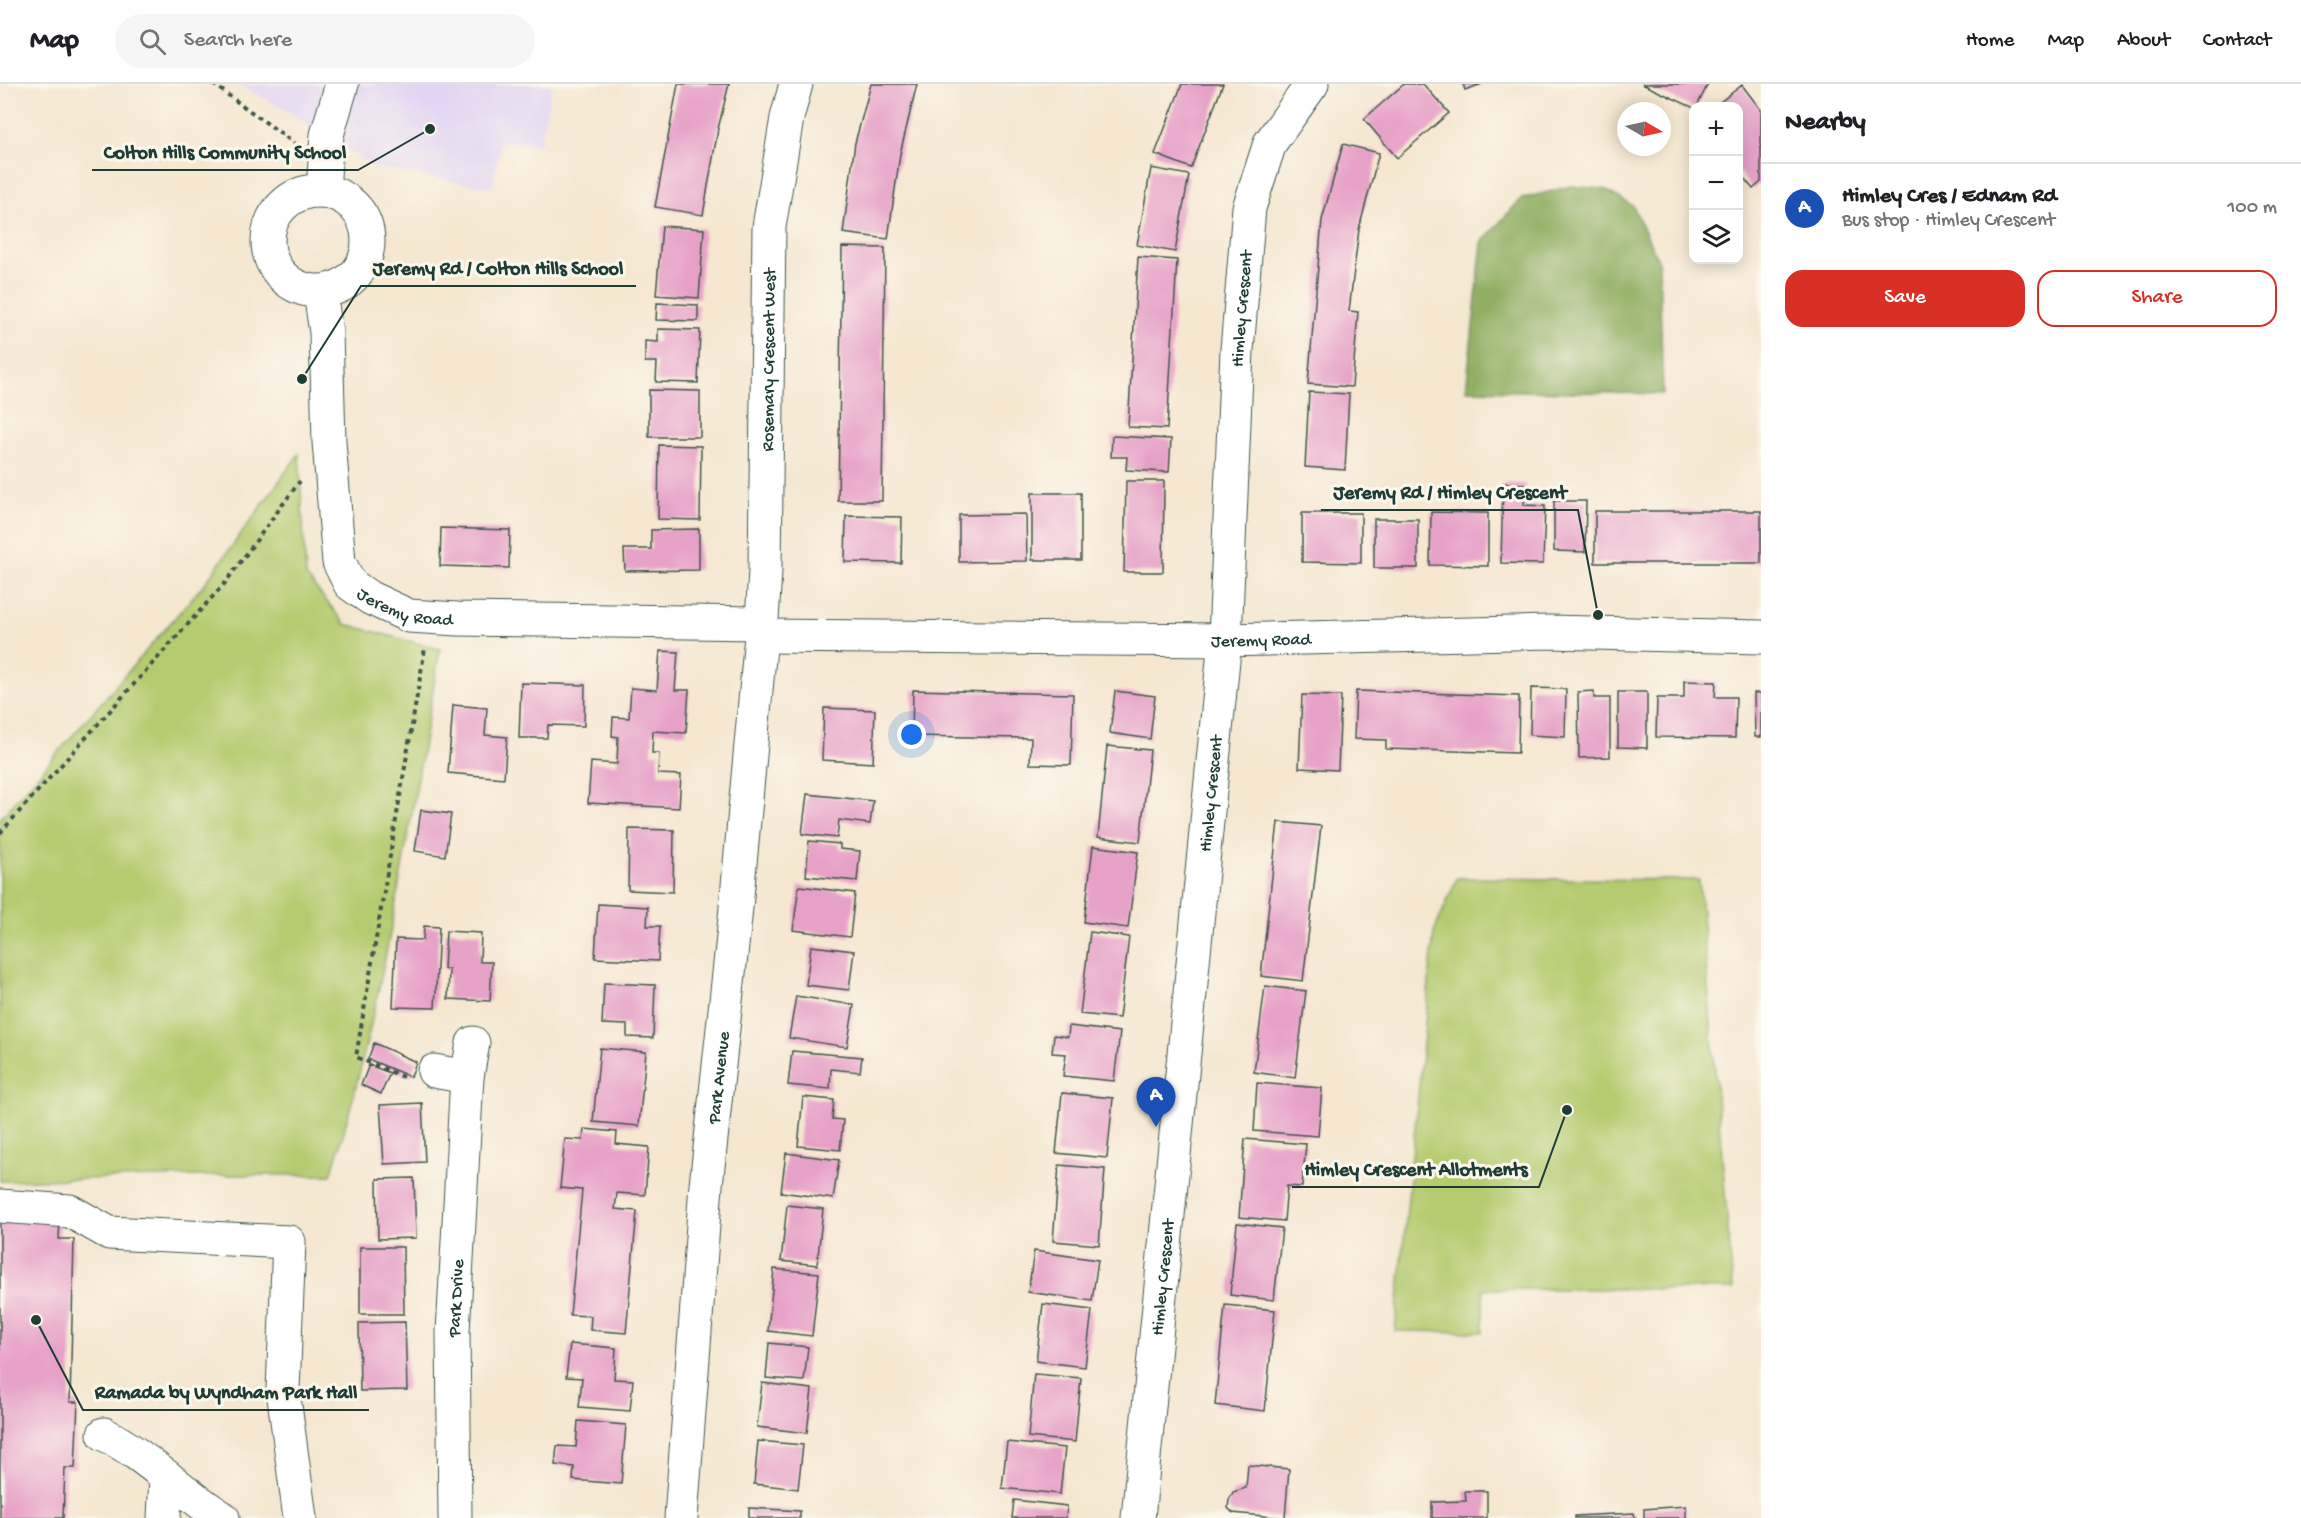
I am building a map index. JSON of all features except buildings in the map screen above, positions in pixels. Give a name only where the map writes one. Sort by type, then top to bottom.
[{"type":"street","points":[[323,177],[360,211],[368,231],[368,253],[358,272],[341,286],[320,292],[302,289],[286,280],[274,266],[268,249],[268,230],[275,213],[288,200],[304,192],[323,177],[327,135],[342,84]]},
{"type":"street","name":"Rosemary Crescent West","points":[[761,629],[765,571],[770,227],[787,118],[796,84]]},
{"type":"street","name":"Himley Crescent","points":[[1138,1518],[1225,640],[1237,350],[1249,208],[1270,143],[1312,84]]},
{"type":"street","name":"Jeremy Road","points":[[320,292],[326,332],[329,442],[339,562],[350,584],[370,598],[409,616],[761,629],[1225,640],[1549,632],[1761,637]]},
{"type":"street","name":"Park Avenue","points":[[681,1518],[705,1185],[735,918],[761,629]]},
{"type":"street","name":"Park Drive","points":[[455,1518],[453,1332],[467,1077],[473,1043]]},
{"type":"street","points":[[422,1076],[467,1077]]},
{"type":"street","points":[[0,1206],[70,1211],[109,1233],[289,1242],[283,1390],[300,1518]]},
{"type":"street","points":[[104,1434],[128,1446],[202,1505],[223,1518]]},
{"type":"street","points":[[164,1518],[166,1476]]},
{"type":"path","points":[[213,84],[323,177]]},
{"type":"path","points":[[0,833],[225,584],[329,442]]},
{"type":"path","points":[[422,1076],[356,1057],[430,618]]},
{"type":"shaded area","points":[[239,84],[552,84],[540,145],[501,141],[492,188],[374,167],[299,118]]},
{"type":"green space","points":[[1571,186],[1604,189],[1633,206],[1659,262],[1663,394],[1466,390],[1482,242],[1521,199]]},
{"type":"green space","points":[[299,454],[306,576],[345,624],[440,649],[381,980],[350,1111],[331,1175],[0,1181],[0,819],[206,582]]},
{"type":"green space","points":[[1457,878],[1699,880],[1733,1289],[1483,1289],[1483,1332],[1395,1331],[1434,932]]},
{"type":"place","name":"Colton Hills Community School","points":[[430,129]]},
{"type":"place","name":"Jeremy Rd / Colton Hills School","points":[[302,379]]},
{"type":"place","name":"Jeremy Rd / Himley Crescent","points":[[1598,615]]},
{"type":"place","name":"Himley Crescent Allotments","points":[[1567,1110]]},
{"type":"place","name":"Himley Cres / Ednam Rd","points":[[1156,1127]]},
{"type":"place","name":"Ramada by Wyndham Park Hall","points":[[36,1320]]}]
